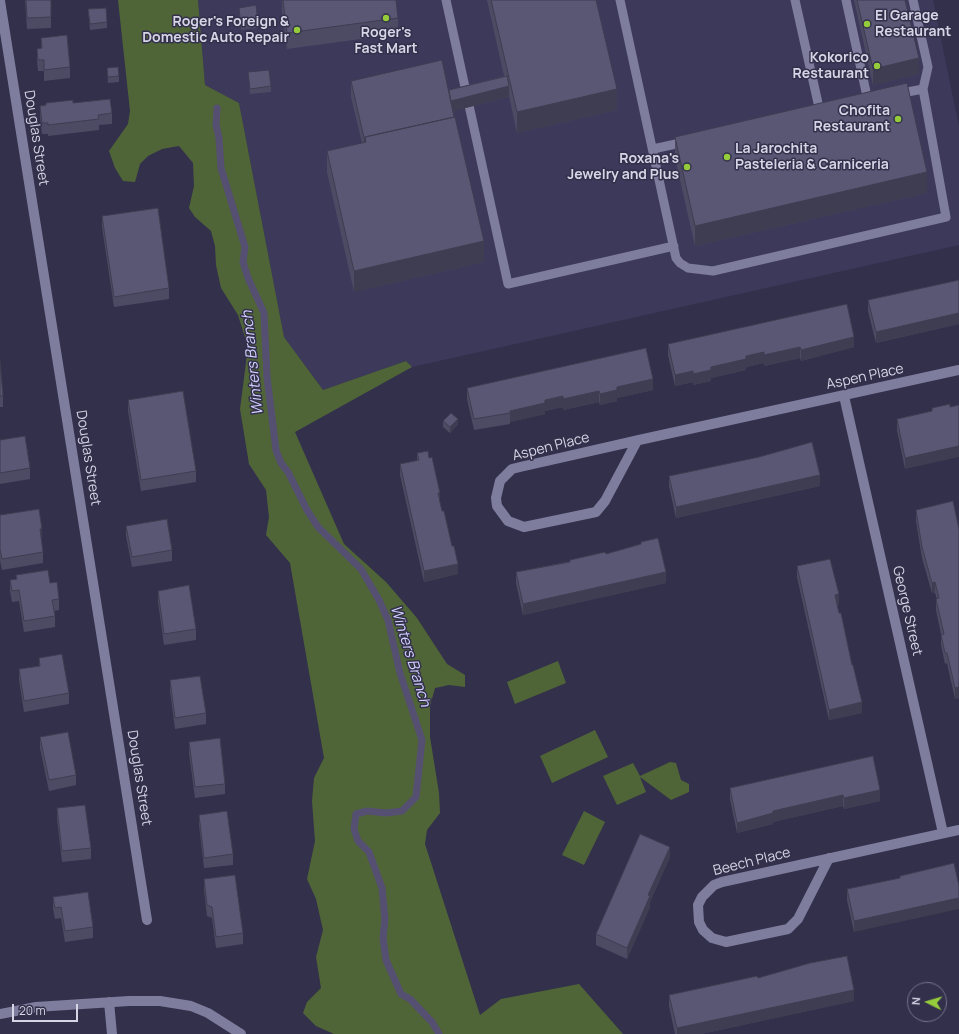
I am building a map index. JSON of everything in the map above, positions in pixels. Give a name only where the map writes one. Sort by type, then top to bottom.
[{"type":"street","name":"Douglas Street","points":[[0,1],[147,920]]},
{"type":"street","name":"Aspen Place","points":[[637,440],[605,501],[596,512],[524,527],[508,521],[497,506],[496,498],[499,483],[505,474],[512,469],[637,440],[959,370]]},
{"type":"street","name":"George Street","points":[[844,396],[943,833]]},
{"type":"street","name":"Beech Place","points":[[829,858],[798,919],[788,929],[726,942],[712,938],[703,930],[699,922],[698,905],[702,897],[714,885],[829,858],[959,830]]},
{"type":"street","points":[[0,1014],[36,1007],[109,1002],[147,1001],[172,1003],[208,1013],[241,1034]]},
{"type":"street","points":[[109,1002],[112,1034]]},
{"type":"lane","points":[[446,0],[508,284],[674,246]]},
{"type":"lane","points":[[620,0],[676,258],[680,263],[688,268],[713,271],[946,217],[923,89],[928,68],[913,0]]},
{"type":"lane","points":[[795,0],[820,112]]},
{"type":"lane","points":[[846,0],[868,101]]},
{"type":"lane","points":[[888,96],[923,89]]},
{"type":"lane","points":[[653,149],[697,139]]},
{"type":"shaded area","points":[[198,0],[933,0],[959,127],[959,245],[412,367],[406,361],[323,390],[284,337],[239,103],[205,85]]},
{"type":"green space","points":[[118,0],[198,0],[205,85],[239,103],[284,337],[323,390],[406,361],[412,367],[295,432],[344,544],[386,582],[417,618],[447,664],[465,675],[465,687],[449,685],[435,688],[430,706],[430,737],[439,793],[440,813],[427,830],[425,844],[480,1015],[501,999],[579,984],[623,1034],[334,1034],[316,1026],[303,1013],[307,1002],[321,988],[316,957],[323,930],[316,899],[307,879],[315,841],[312,801],[314,778],[324,758],[290,563],[266,535],[269,517],[266,490],[249,464],[240,409],[248,347],[238,315],[221,288],[216,265],[215,246],[211,231],[195,217],[189,208],[194,186],[193,163],[179,146],[162,149],[148,156],[140,164],[135,182],[123,181],[115,168],[109,151],[128,124],[130,111]]},
{"type":"green space","points":[[558,661],[566,683],[515,704],[507,682]]},
{"type":"green space","points":[[595,730],[608,757],[552,783],[540,756]]},
{"type":"green space","points":[[670,762],[676,763],[681,780],[689,784],[689,792],[671,800],[640,777],[646,792],[617,805],[603,776],[633,763],[640,776]]},
{"type":"green space","points":[[584,811],[605,822],[584,865],[562,855]]},
{"type":"building","points":[[26,0],[51,0],[51,17],[27,18]]},
{"type":"building","points":[[283,0],[396,0],[398,18],[287,33]]},
{"type":"building","points":[[491,0],[596,0],[617,89],[517,112]]},
{"type":"building","points":[[857,0],[905,0],[919,58],[873,69]]},
{"type":"building","points":[[256,5],[258,22],[241,25],[239,8]]},
{"type":"building","points":[[106,8],[107,22],[90,24],[88,9]]},
{"type":"building","points":[[67,35],[70,67],[44,70],[44,60],[38,60],[37,49],[42,48],[41,38]]},
{"type":"building","points":[[442,60],[454,117],[365,137],[365,142],[351,81]]},
{"type":"building","points":[[118,67],[119,76],[108,77],[107,68]]},
{"type":"building","points":[[269,70],[271,86],[250,89],[248,72]]},
{"type":"building","points":[[507,76],[509,86],[451,101],[449,90]]},
{"type":"building","points":[[907,83],[927,172],[695,226],[675,137]]},
{"type":"building","points":[[110,99],[112,113],[98,115],[99,119],[48,125],[48,123],[42,123],[40,106],[46,105],[46,103],[73,100],[73,103]]},
{"type":"building","points":[[455,117],[484,241],[354,271],[327,151],[366,142],[365,137]]},
{"type":"building","points":[[158,208],[169,288],[114,297],[102,216]]},
{"type":"building","points":[[959,280],[959,313],[876,332],[868,300]]},
{"type":"building","points":[[847,304],[854,337],[801,350],[800,347],[764,355],[764,352],[746,356],[746,359],[711,367],[711,370],[693,374],[693,371],[675,375],[668,344]]},
{"type":"building","points":[[646,348],[653,379],[617,387],[617,390],[600,394],[599,391],[563,399],[563,396],[545,400],[545,403],[510,411],[510,413],[474,419],[467,388]]},
{"type":"building","points":[[0,361],[3,396],[0,396]]},
{"type":"building","points":[[183,391],[196,471],[141,480],[128,400]]},
{"type":"building","points":[[950,404],[950,407],[959,405],[959,446],[905,458],[897,419],[932,411],[932,408]]},
{"type":"building","points":[[451,413],[458,419],[450,427],[443,421]]},
{"type":"building","points":[[25,436],[30,468],[0,473],[0,440]]},
{"type":"building","points":[[812,442],[820,475],[676,507],[669,476],[759,457]]},
{"type":"building","points":[[428,451],[429,458],[432,457],[440,493],[438,493],[442,511],[444,511],[452,546],[454,546],[458,564],[424,571],[400,464],[419,460],[417,453]]},
{"type":"building","points":[[953,501],[959,529],[959,687],[955,688],[947,653],[945,653],[941,635],[944,634],[936,599],[939,598],[935,582],[932,583],[922,547],[916,510]]},
{"type":"building","points":[[39,509],[43,552],[2,559],[0,549],[0,515]]},
{"type":"building","points":[[167,519],[172,550],[132,557],[126,526]]},
{"type":"building","points":[[658,538],[666,572],[523,604],[516,572],[570,562],[570,560],[605,552],[606,554]]},
{"type":"building","points":[[830,559],[839,594],[835,595],[839,613],[841,613],[852,665],[862,702],[829,710],[797,566]]},
{"type":"building","points":[[48,570],[50,583],[57,582],[59,599],[52,600],[55,616],[24,621],[19,590],[12,591],[10,580],[17,579],[16,575]]},
{"type":"building","points":[[189,585],[196,629],[164,634],[158,591]]},
{"type":"building","points":[[62,654],[69,693],[24,701],[19,669],[40,666],[39,658]]},
{"type":"building","points":[[200,676],[206,713],[175,718],[170,680]]},
{"type":"building","points":[[68,732],[76,775],[49,780],[40,737]]},
{"type":"building","points":[[220,738],[225,784],[195,787],[189,742]]},
{"type":"building","points":[[873,756],[880,790],[844,798],[843,795],[773,811],[773,813],[737,823],[730,788]]},
{"type":"building","points":[[85,805],[91,848],[62,851],[57,808]]},
{"type":"building","points":[[227,811],[233,854],[204,858],[199,815]]},
{"type":"building","points":[[640,834],[670,847],[648,895],[650,896],[627,948],[596,934]]},
{"type":"building","points":[[954,863],[959,886],[959,898],[854,921],[847,889],[900,878],[900,876]]},
{"type":"building","points":[[235,875],[243,933],[216,937],[212,907],[207,905],[204,879]]},
{"type":"building","points":[[88,892],[93,927],[65,931],[61,907],[55,908],[53,897]]},
{"type":"building","points":[[847,956],[854,990],[677,1028],[669,995],[757,976],[758,978],[810,963]]},
{"type":"waterway","name":"Winters Branch","points":[[217,108],[216,125],[219,138],[221,168],[245,247],[243,262],[248,278],[264,313],[267,377],[276,450],[281,463],[288,472],[307,510],[318,527],[361,569],[379,600],[388,620],[400,673],[422,740],[416,797],[402,811],[386,813],[367,811],[356,814],[354,829],[358,841],[369,852],[382,888],[385,919],[383,938],[386,960],[401,994],[410,999],[432,1022],[439,1034]]},
{"type":"place","name":"Roger's Fast Mart","points":[[386,18]]},
{"type":"place","name":"El Garage Restaurant","points":[[867,24]]},
{"type":"place","name":"Roger's Foreign & Domestic Auto Repair","points":[[297,30]]},
{"type":"place","name":"Kokorico Restaurant","points":[[877,66]]},
{"type":"place","name":"Chofita Restaurant","points":[[898,119]]},
{"type":"place","name":"La Jarochita Pasteleria & Carniceria","points":[[727,157]]},
{"type":"place","name":"Roxana's Jewelry and Plus","points":[[687,167]]}]
